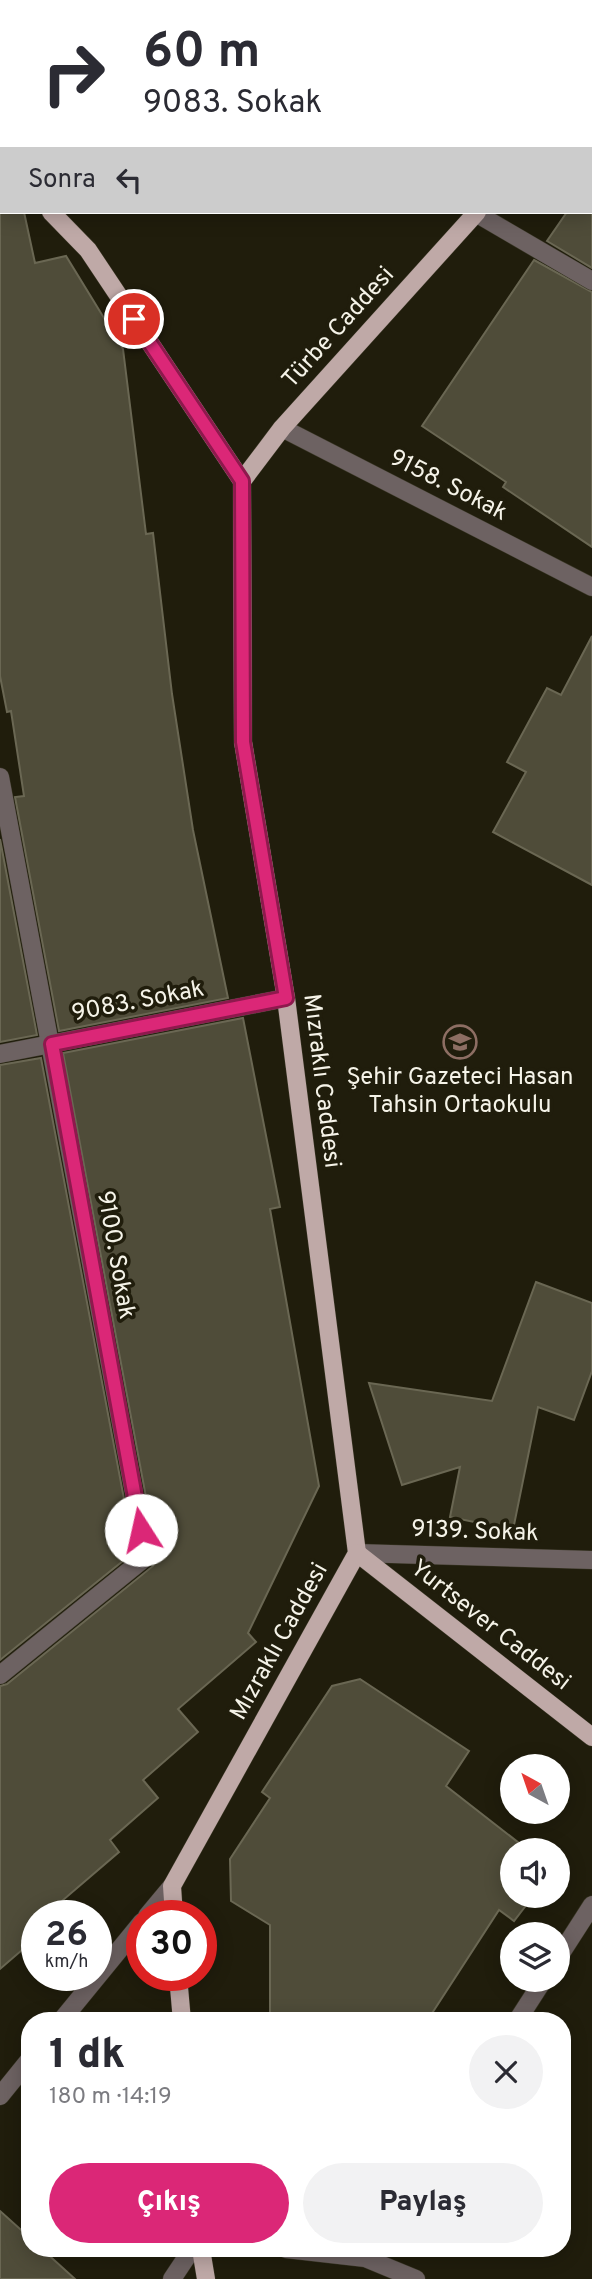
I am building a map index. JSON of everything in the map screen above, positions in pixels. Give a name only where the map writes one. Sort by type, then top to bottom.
[{"type":"main road","points":[[53,214],[88,250],[242,481]]},
{"type":"main road","name":"Türbe Caddesi","points":[[242,481],[282,428],[474,214]]},
{"type":"main road","name":"Mızraklı Caddesi","points":[[172,1886],[357,1553],[286,998],[243,742],[242,481]]},
{"type":"main road","name":"Yurtsever Caddesi","points":[[357,1553],[592,1737]]},
{"type":"main road","points":[[172,1886],[173,1900]]},
{"type":"main road","points":[[179,1991],[181,2012]]},
{"type":"main road","points":[[202,2257],[206,2279]]},
{"type":"street","points":[[479,214],[592,281]]},
{"type":"street","name":"9158. Sokak","points":[[282,428],[592,587]]},
{"type":"street","name":"9100. Sokak","points":[[0,777],[146,1557],[0,1675]]},
{"type":"street","name":"9083. Sokak","points":[[0,1055],[286,998]]},
{"type":"street","name":"9139. Sokak","points":[[357,1553],[592,1560]]},
{"type":"street","points":[[160,1900],[172,1886]]},
{"type":"street","points":[[570,1939],[592,1905]]},
{"type":"street","points":[[68,2012],[126,1942]]},
{"type":"street","points":[[523,2012],[536,1992]]},
{"type":"street","points":[[0,2096],[21,2070]]},
{"type":"street","points":[[172,2279],[187,2257]]},
{"type":"street","points":[[375,2257],[416,2279]]},
{"type":"building","points":[[0,214],[24,214],[35,263],[66,256],[123,349],[146,534],[153,533],[172,694],[193,830],[228,998],[59,1031],[15,797],[24,796],[11,711],[7,712],[0,676]]},
{"type":"building","points":[[566,214],[592,214],[592,268],[547,241]]},
{"type":"building","points":[[534,260],[592,292],[592,547],[503,487],[506,482],[422,426]]},
{"type":"building","points":[[592,636],[592,885],[493,832],[526,772],[507,762],[547,688],[561,695]]},
{"type":"building","points":[[0,839],[37,1035],[0,1042]]},
{"type":"building","points":[[243,1018],[280,1207],[270,1209],[319,1486],[248,1633],[256,1642],[178,1709],[198,1732],[143,1780],[158,1798],[110,1840],[119,1852],[63,1900],[21,1900],[21,1951],[0,1969],[0,1686],[7,1684],[153,1566],[157,1556],[63,1053]]},
{"type":"building","points":[[41,1058],[134,1552],[0,1660],[0,1065]]},
{"type":"building","points":[[536,1282],[592,1303],[592,1371],[574,1420],[538,1407],[513,1530],[450,1517],[460,1467],[402,1485],[369,1383],[492,1401]]},
{"type":"building","points":[[360,1679],[469,1751],[446,1786],[513,1838],[500,1838],[500,1908],[524,1908],[514,1921],[499,1910],[433,2012],[270,2012],[270,1925],[231,1901],[230,1859],[270,1798],[262,1792],[332,1686]]},
{"type":"building","points":[[0,2211],[21,2230],[21,2257],[51,2257],[75,2279],[0,2279]]},
{"type":"place","name":"Şehir Gazeteci Hasan Tahsin Ortaokulu","points":[[460,1042]]},
{"type":"route","points":[[134,319],[242,481],[243,742],[286,998],[52,1044],[141,1530]]}]
